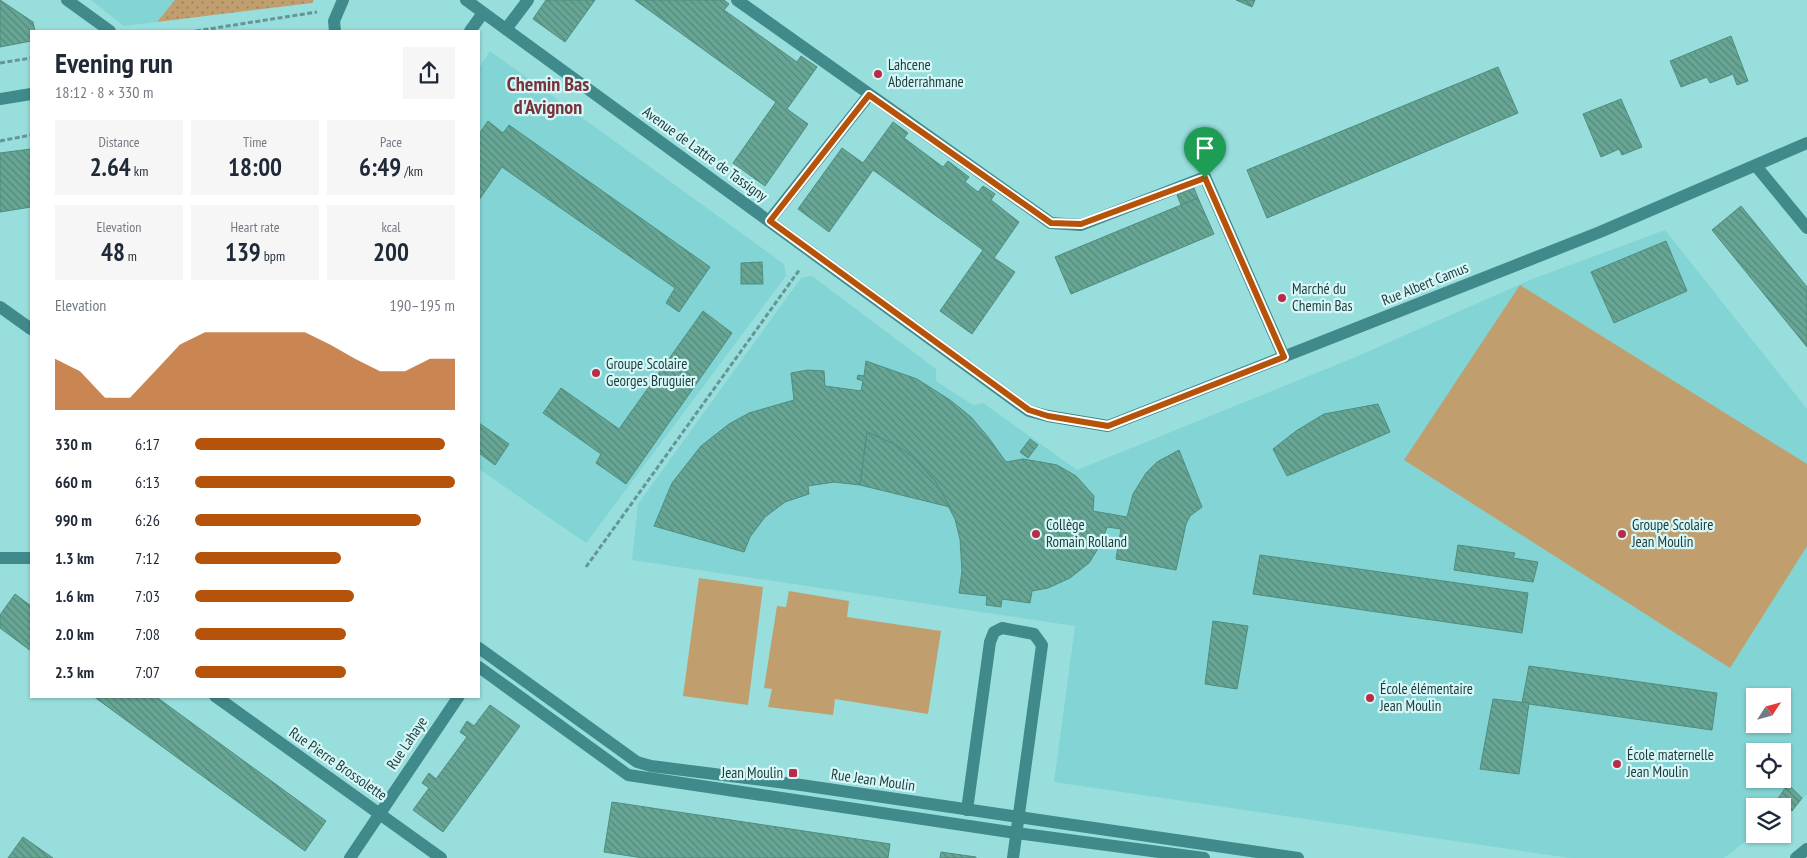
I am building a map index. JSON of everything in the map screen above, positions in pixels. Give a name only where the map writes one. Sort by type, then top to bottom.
[{"type":"street","points":[[68,0],[109,30]]},
{"type":"street","points":[[335,30],[334,21],[343,0]]},
{"type":"street","name":"Avenue de Lattre de Tassigny","points":[[466,0],[1029,410],[1048,416]]},
{"type":"street","points":[[506,29],[528,0]]},
{"type":"street","points":[[737,0],[1051,223],[1081,224],[1205,178],[1284,357]]},
{"type":"street","points":[[471,30],[483,13]]},
{"type":"street","points":[[0,99],[30,94]]},
{"type":"street","points":[[770,221],[869,95]]},
{"type":"street","name":"Rue Albert Camus","points":[[1048,416],[1108,426],[1592,235],[1807,143]]},
{"type":"street","points":[[1756,166],[1807,228]]},
{"type":"street","points":[[0,307],[30,328]]},
{"type":"street","points":[[0,558],[30,558]]},
{"type":"street","points":[[967,810],[990,642],[994,632],[1002,628],[1034,634],[1042,645],[1012,858]]},
{"type":"street","name":"Rue Jean Moulin","points":[[480,649],[637,762],[1298,858]]},
{"type":"street","points":[[480,668],[628,775],[1016,833],[1204,858]]},
{"type":"street","name":"Rue Pierre Brossolette","points":[[218,698],[441,858]]},
{"type":"street","name":"Rue Lahaye","points":[[350,858],[458,698]]},
{"type":"street","points":[[1796,858],[1807,849]]},
{"type":"path","points":[[202,30],[318,12],[343,0]]},
{"type":"path","points":[[0,63],[30,58]]},
{"type":"path","points":[[0,141],[30,135]]},
{"type":"path","points":[[586,567],[812,253]]},
{"type":"shaded area","points":[[91,0],[175,0],[157,22],[124,26]]},
{"type":"shaded area","points":[[175,0],[314,0],[312,3],[157,22]]},
{"type":"shaded area","name":"Groupe Scolaire Georges Bruguier","points":[[490,51],[784,264],[786,276],[586,543],[480,470],[480,66]]},
{"type":"shaded area","points":[[1665,230],[1807,409],[1807,794],[1792,811],[1791,798],[1746,798],[1746,841],[1724,858],[1570,858],[1054,782],[1075,626],[632,560],[638,504],[801,278],[812,276],[936,369],[936,381],[973,405],[983,403],[1077,470],[1358,356],[1530,280]]},
{"type":"shaded area","points":[[1520,285],[1807,464],[1807,546],[1730,668],[1404,460]]},
{"type":"shaded area","points":[[699,578],[763,587],[748,705],[683,696]]},
{"type":"shaded area","points":[[789,591],[849,601],[847,617],[941,631],[928,714],[835,699],[833,715],[768,707],[772,689],[764,688],[777,606],[786,607]]},
{"type":"building","points":[[0,0],[33,22],[35,30],[30,30],[30,41],[0,47]]},
{"type":"building","points":[[546,0],[595,0],[565,42],[533,19]]},
{"type":"building","points":[[635,0],[724,0],[729,4],[724,10],[797,62],[801,56],[817,67],[787,109],[808,124],[765,186],[733,163],[776,102]]},
{"type":"building","points":[[1236,0],[1255,0],[1252,7]]},
{"type":"building","points":[[1731,36],[1748,81],[1737,85],[1733,74],[1710,83],[1707,77],[1681,87],[1670,61]]},
{"type":"building","points":[[1498,67],[1518,113],[1267,218],[1247,170]]},
{"type":"building","points":[[1621,99],[1642,147],[1622,155],[1619,149],[1601,157],[1583,114]]},
{"type":"building","points":[[488,121],[503,133],[509,125],[710,267],[679,312],[666,303],[675,288],[502,167],[480,199],[480,133]]},
{"type":"building","points":[[893,122],[908,133],[904,138],[943,167],[948,161],[969,177],[965,182],[978,192],[983,186],[995,194],[991,200],[1019,222],[994,258],[1015,272],[972,334],[940,311],[983,250],[873,170],[829,232],[798,209],[842,148],[863,163]]},
{"type":"building","points":[[30,149],[30,207],[0,212],[0,153]]},
{"type":"building","points":[[1194,188],[1198,198],[1181,205],[1177,195]]},
{"type":"building","points":[[1198,198],[1214,234],[1071,294],[1055,257]]},
{"type":"building","points":[[1741,206],[1807,287],[1807,347],[1712,230]]},
{"type":"building","points":[[1666,241],[1687,291],[1614,323],[1591,272]]},
{"type":"building","points":[[762,262],[763,284],[741,284],[741,263]]},
{"type":"building","points":[[703,311],[732,333],[626,484],[596,463],[601,454],[543,413],[561,388],[619,429]]},
{"type":"building","points":[[866,361],[917,379],[950,400],[971,417],[1006,462],[1023,459],[1057,465],[1076,476],[1094,496],[1093,511],[1127,517],[1133,494],[1146,473],[1157,462],[1179,450],[1202,507],[1190,516],[1186,524],[1176,570],[1116,559],[1121,529],[1107,527],[1102,542],[1089,563],[1070,578],[1048,588],[1032,591],[1030,603],[1002,599],[1001,607],[986,605],[987,596],[959,593],[962,571],[960,539],[955,519],[935,481],[914,458],[896,445],[867,432],[860,485],[834,482],[808,486],[809,494],[785,502],[765,517],[750,537],[744,552],[654,526],[672,483],[701,446],[729,424],[749,413],[794,400],[791,373],[808,370],[824,371],[825,386],[861,391],[863,381],[857,379],[858,375],[864,376]]},
{"type":"building","points":[[1378,404],[1390,432],[1287,476],[1273,449],[1296,431],[1324,414]]},
{"type":"building","points":[[480,424],[509,444],[495,465],[480,454]]},
{"type":"building","points":[[867,432],[896,445],[914,458],[935,481],[950,507],[860,485]]},
{"type":"building","points":[[1030,439],[1038,445],[1028,458],[1020,452]]},
{"type":"building","points":[[1458,545],[1515,553],[1513,558],[1538,562],[1533,582],[1454,570]]},
{"type":"building","points":[[1260,555],[1528,593],[1522,633],[1253,594]]},
{"type":"building","points":[[15,594],[30,605],[30,650],[0,628],[0,615]]},
{"type":"building","points":[[1213,621],[1248,626],[1237,689],[1205,684]]},
{"type":"building","points":[[1529,666],[1717,693],[1712,730],[1522,703]]},
{"type":"building","points":[[96,698],[158,698],[326,821],[305,851]]},
{"type":"building","points":[[1493,699],[1529,703],[1519,774],[1480,769]]},
{"type":"building","points":[[490,705],[520,726],[443,832],[413,810],[429,788],[422,783],[429,773],[436,779],[467,737],[460,732],[467,721],[474,726]]},
{"type":"building","points":[[1791,787],[1802,798],[1792,811],[1791,798],[1778,798],[1785,788]]},
{"type":"building","points":[[612,802],[890,844],[888,858],[643,858],[604,852]]},
{"type":"building","points":[[23,837],[53,858],[8,858]]},
{"type":"building","points":[[941,852],[976,857],[976,858],[940,858]]},
{"type":"place","name":"Lahcene Abderrahmane","points":[[878,74]]},
{"type":"place","name":"Marché du Chemin Bas","points":[[1282,298]]},
{"type":"place","name":"Groupe Scolaire Georges Bruguier","points":[[596,373]]},
{"type":"place","name":"Collège Romain Rolland","points":[[1036,534]]},
{"type":"place","name":"Groupe Scolaire Jean Moulin","points":[[1622,534]]},
{"type":"place","name":"École élémentaire Jean Moulin","points":[[1370,698]]},
{"type":"place","name":"École maternelle Jean Moulin","points":[[1617,764]]},
{"type":"place","name":"Jean Moulin","points":[[793,773]]},
{"type":"district","name":"Chemin Bas d'Avignon","points":[[548,96]]},
{"type":"route","points":[[869,95],[1051,223],[1081,224],[1205,178],[1284,357],[1108,426],[1048,416],[1029,410],[770,221],[869,95]]}]
